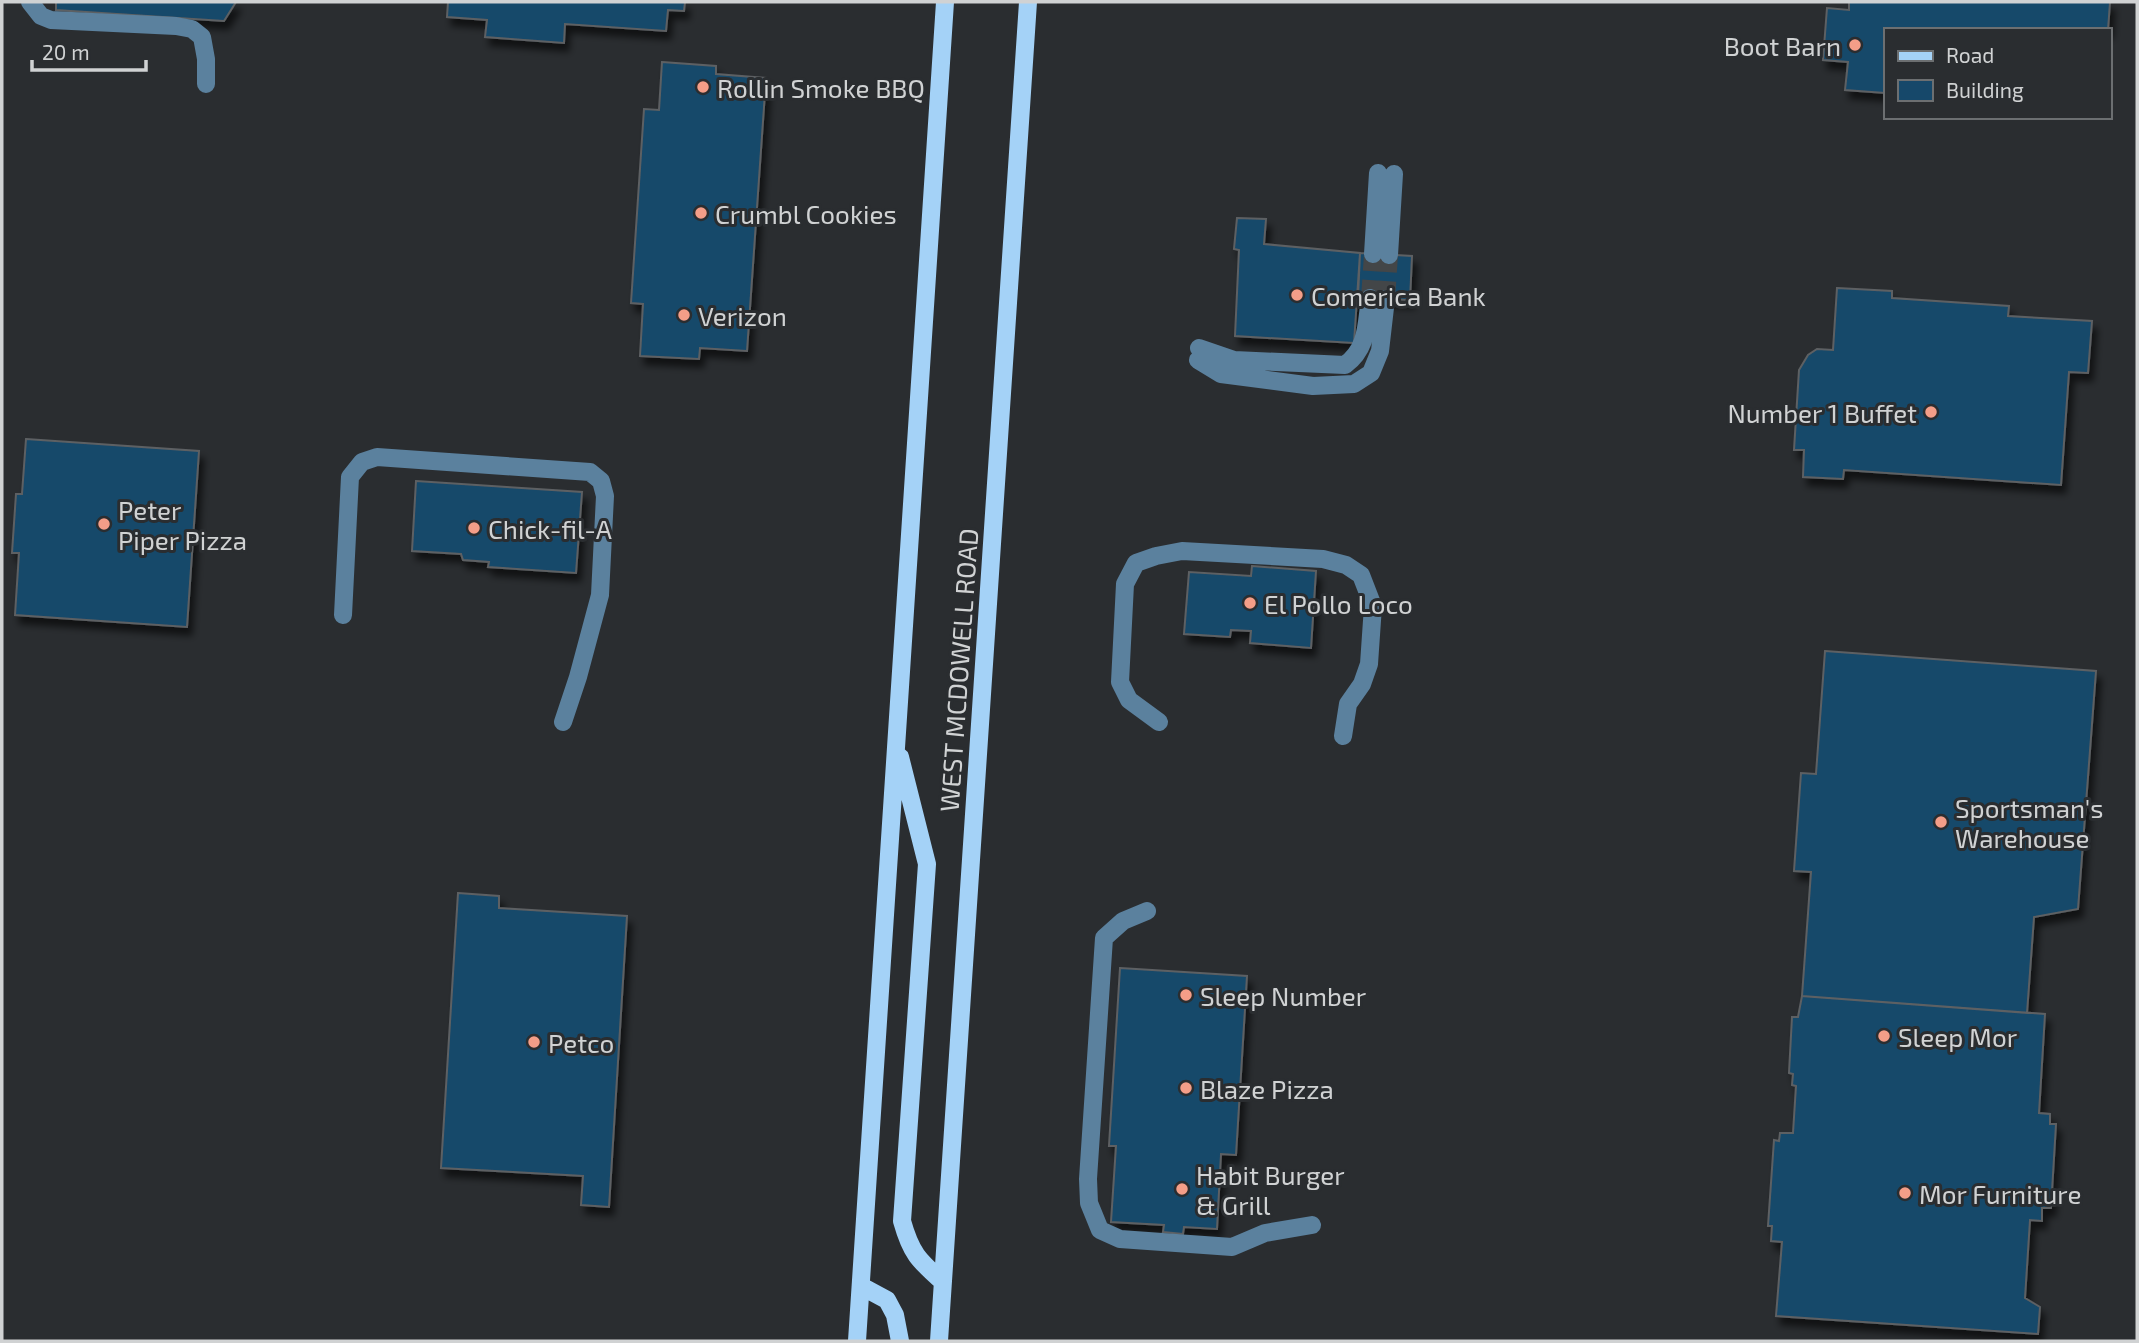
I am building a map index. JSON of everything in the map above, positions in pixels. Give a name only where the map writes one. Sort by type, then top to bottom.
[{"type":"main road","points":[[857,1341],[944,2]]},
{"type":"main road","name":"WEST MCDOWELL ROAD","points":[[939,1341],[1028,2]]},
{"type":"main road","points":[[896,740],[927,864],[902,1221],[908,1242],[918,1261],[943,1282]]},
{"type":"main road","points":[[861,1286],[887,1300],[895,1315],[900,1341]]},
{"type":"lane","points":[[30,2],[41,16],[51,20],[192,29],[202,37],[206,59],[206,84]]},
{"type":"lane","points":[[1381,254],[1386,173]]},
{"type":"lane","points":[[1198,354],[1221,374],[1313,386],[1354,384],[1371,373],[1380,351],[1378,299]]},
{"type":"lane","points":[[343,615],[350,477],[362,463],[377,457],[590,472],[601,481],[605,496],[600,596],[564,722]]},
{"type":"lane","points":[[1159,722],[1129,700],[1120,681],[1125,584],[1136,563],[1182,551],[1323,559],[1346,565],[1361,575],[1374,606],[1369,664],[1362,684],[1348,704],[1343,736]]},
{"type":"lane","points":[[1147,911],[1123,921],[1104,938],[1088,1178],[1089,1203],[1100,1230],[1120,1239],[1232,1247],[1265,1233],[1312,1225]]},
{"type":"building","points":[[56,2],[236,2],[224,21],[56,10]]},
{"type":"building","points":[[448,2],[685,2],[684,11],[668,10],[666,31],[565,24],[564,43],[485,37],[487,20],[447,17]]},
{"type":"building","name":"Boot Barn","points":[[1849,2],[2110,2],[2108,28],[1884,28],[1884,93],[1845,90],[1848,62],[1823,60],[1827,8],[1849,10]]},
{"type":"building","points":[[662,62],[716,66],[716,74],[766,78],[747,351],[700,348],[699,359],[640,356],[643,304],[631,303],[644,109],[659,110]]},
{"type":"building","name":"Comerica Bank","points":[[1237,218],[1266,219],[1264,244],[1360,253],[1354,343],[1235,336],[1239,250],[1234,249]]},
{"type":"building","points":[[1360,253],[1412,256],[1410,300],[1358,298]]},
{"type":"building","name":"Number 1 Buffet","points":[[1837,288],[1892,291],[1892,298],[2009,306],[2008,316],[2092,321],[2088,373],[2069,372],[2061,485],[1844,470],[1843,479],[1803,477],[1804,450],[1794,450],[1799,370],[1808,355],[1817,349],[1833,350]]},
{"type":"building","name":"Peter Piper Pizza","points":[[26,439],[199,451],[187,627],[15,615],[19,553],[12,553],[16,494],[22,494]]},
{"type":"building","points":[[416,481],[582,492],[576,573],[488,567],[489,562],[463,560],[461,554],[412,551]]},
{"type":"building","name":"El Pollo Loco","points":[[1252,566],[1316,571],[1311,648],[1250,643],[1251,631],[1231,630],[1230,637],[1184,634],[1189,572],[1251,576]]},
{"type":"building","name":"Sportsman's Warehouse","points":[[1825,651],[2096,671],[2078,909],[2034,917],[2027,1013],[1802,996],[1811,872],[1794,871],[1801,773],[1816,774]]},
{"type":"building","name":"Petco","points":[[458,893],[499,896],[499,908],[627,916],[609,1207],[581,1205],[583,1176],[441,1168]]},
{"type":"building","points":[[1120,968],[1247,976],[1236,1155],[1221,1154],[1217,1229],[1184,1227],[1183,1234],[1163,1232],[1164,1225],[1111,1222],[1116,1146],[1109,1146]]},
{"type":"building","points":[[1802,996],[2045,1014],[2039,1113],[2050,1114],[2050,1124],[2056,1124],[2051,1208],[2042,1208],[2042,1221],[2030,1220],[2025,1298],[2040,1307],[2038,1334],[1776,1316],[1782,1242],[1771,1241],[1772,1226],[1768,1226],[1774,1140],[1779,1141],[1780,1133],[1793,1133],[1796,1086],[1792,1085],[1793,1074],[1789,1073],[1792,1017],[1798,1017]]},
{"type":"tunnel","points":[[1370,298],[1373,254]]},
{"type":"tunnel","points":[[1386,299],[1389,255]]},
{"type":"place","name":"Boot Barn","points":[[1855,45]]},
{"type":"place","name":"Rollin Smoke BBQ","points":[[703,87]]},
{"type":"place","name":"Crumbl Cookies","points":[[701,213]]},
{"type":"place","name":"Comerica Bank","points":[[1297,295]]},
{"type":"place","name":"Verizon","points":[[684,315]]},
{"type":"place","name":"Number 1 Buffet","points":[[1931,412]]},
{"type":"place","name":"Peter Piper Pizza","points":[[104,524]]},
{"type":"place","name":"Chick-fil-A","points":[[474,528]]},
{"type":"place","name":"El Pollo Loco","points":[[1250,603]]},
{"type":"place","name":"Sportsman's Warehouse","points":[[1941,822]]},
{"type":"place","name":"Sleep Number","points":[[1186,995]]},
{"type":"place","name":"Sleep Mor","points":[[1884,1036]]},
{"type":"place","name":"Petco","points":[[534,1042]]},
{"type":"place","name":"Blaze Pizza","points":[[1186,1088]]},
{"type":"place","name":"Habit Burger & Grill","points":[[1182,1189]]},
{"type":"place","name":"Mor Furniture","points":[[1905,1193]]}]
